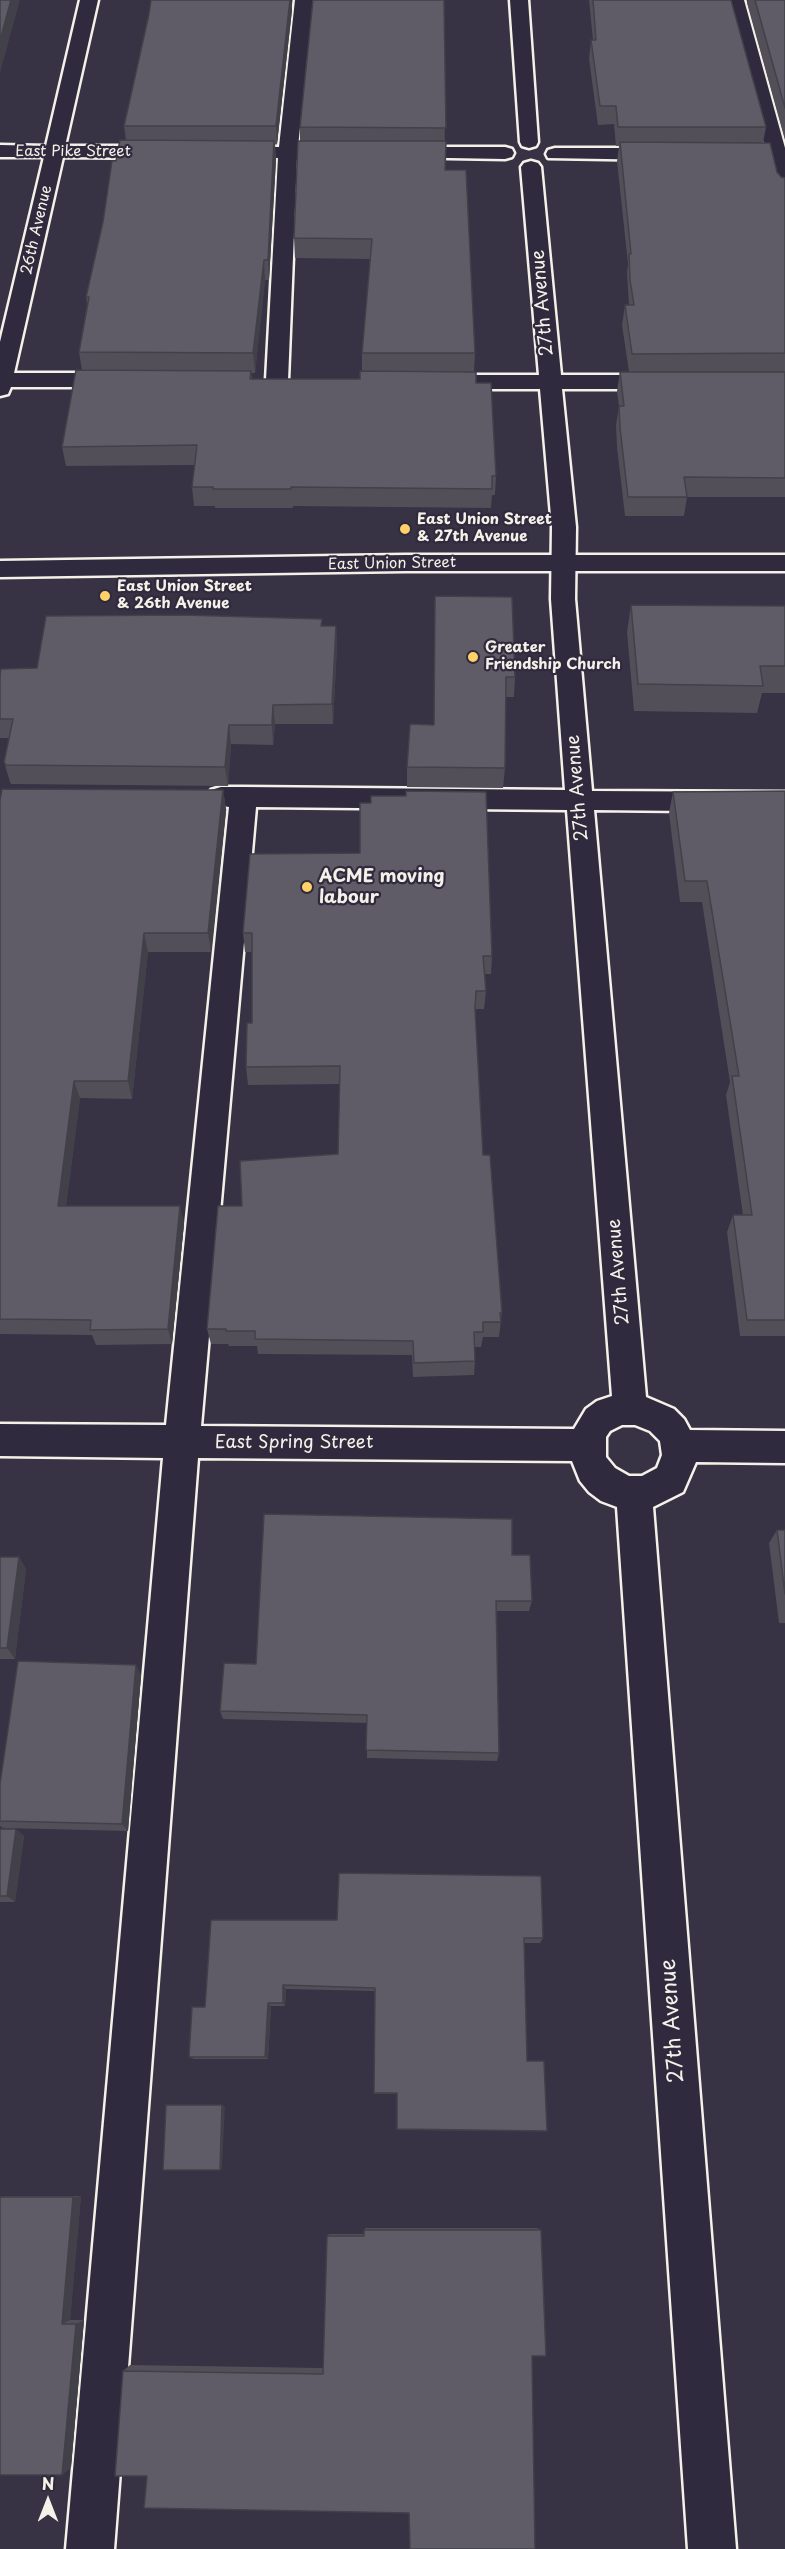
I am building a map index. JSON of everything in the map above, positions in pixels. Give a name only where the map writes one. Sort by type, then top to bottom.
[{"type":"street","name":"26th Avenue","points":[[1,384],[88,0]]},
{"type":"street","points":[[277,380],[288,152],[304,0]]},
{"type":"street","name":"27th Avenue","points":[[519,0],[530,155],[564,524],[563,599],[630,1409]]},
{"type":"street","points":[[735,0],[780,154],[785,189]]},
{"type":"street","points":[[379,153],[505,153],[513,145],[548,164],[553,161],[555,154],[679,154]]},
{"type":"street","name":"East Pike Street","points":[[0,151],[184,152]]},
{"type":"street","points":[[207,152],[356,153]]},
{"type":"street","points":[[703,154],[780,154]]},
{"type":"street","points":[[1,384],[136,380]]},
{"type":"street","points":[[254,380],[301,380]]},
{"type":"street","points":[[406,381],[678,382]]},
{"type":"street","name":"East Union Street","points":[[0,569],[785,563]]},
{"type":"street","points":[[197,797],[785,802]]},
{"type":"street","points":[[90,2549],[183,1443],[243,797]]},
{"type":"street","points":[[630,1409],[650,1412],[662,1420],[672,1430],[680,1455],[677,1468],[670,1480],[645,1493],[614,1489],[593,1469],[587,1456],[591,1430],[598,1420],[609,1412],[630,1409]]},
{"type":"street","name":"East Spring Street","points":[[0,1440],[587,1445]]},
{"type":"street","points":[[678,1446],[785,1447]]},
{"type":"street","name":"27th Avenue","points":[[634,1493],[712,2549]]},
{"type":"building","points":[[0,0],[11,0],[0,40]]},
{"type":"building","points":[[151,0],[290,0],[276,126],[124,126]]},
{"type":"building","points":[[313,0],[444,0],[446,128],[300,127]]},
{"type":"building","points":[[593,0],[731,0],[766,127],[618,127],[616,106],[600,106],[591,40],[596,40]]},
{"type":"building","points":[[755,0],[785,0],[785,108]]},
{"type":"building","points":[[120,140],[274,141],[268,260],[264,260],[253,353],[79,352],[89,297],[86,297],[103,222],[112,161],[116,161]]},
{"type":"building","points":[[298,141],[446,141],[445,170],[466,170],[475,353],[362,353],[372,239],[294,238]]},
{"type":"building","points":[[620,142],[770,143],[777,172],[785,178],[785,353],[632,354],[625,305],[634,305],[630,280],[629,254],[631,254]]},
{"type":"building","points":[[76,370],[251,371],[250,379],[360,379],[360,371],[476,372],[476,383],[491,383],[496,476],[492,476],[492,489],[291,487],[291,489],[213,489],[213,487],[192,487],[197,445],[62,447]]},
{"type":"building","points":[[620,372],[785,372],[785,478],[684,477],[687,497],[628,497],[620,428],[619,406],[624,406]]},
{"type":"building","points":[[435,596],[512,597],[515,677],[506,677],[505,768],[407,767],[410,724],[434,725]]},
{"type":"building","points":[[631,605],[785,606],[785,666],[760,666],[763,686],[638,684]]},
{"type":"building","points":[[184,615],[322,619],[321,626],[336,626],[332,704],[273,705],[272,725],[229,725],[225,767],[6,765],[4,762],[13,719],[0,719],[1,669],[37,668],[46,616]]},
{"type":"building","points":[[2,789],[223,790],[208,933],[144,933],[128,1081],[74,1081],[58,1206],[180,1206],[168,1329],[90,1330],[91,1320],[0,1319],[0,800]]},
{"type":"building","points":[[406,791],[486,792],[492,956],[483,956],[486,991],[476,991],[475,1008],[483,1155],[490,1155],[502,1312],[500,1313],[501,1322],[483,1322],[483,1332],[474,1332],[475,1361],[414,1363],[413,1341],[255,1339],[255,1331],[207,1329],[218,1206],[242,1206],[240,1161],[338,1154],[340,1066],[246,1067],[247,1023],[252,1023],[252,933],[243,933],[250,854],[360,853],[360,803],[371,803],[371,796],[406,796]]},
{"type":"building","points":[[785,791],[785,1320],[747,1320],[733,1215],[752,1215],[732,1076],[739,1076],[707,881],[685,881],[673,792]]},
{"type":"building","points":[[264,1514],[512,1519],[512,1555],[530,1555],[532,1601],[496,1601],[499,1753],[366,1750],[367,1715],[220,1711],[224,1663],[256,1664]]},
{"type":"building","points":[[777,1530],[785,1530],[785,1594]]},
{"type":"building","points":[[0,1557],[19,1557],[7,1648],[0,1648]]},
{"type":"building","points":[[18,1661],[136,1665],[122,1824],[0,1821],[0,1784]]},
{"type":"building","points":[[0,1829],[16,1829],[7,1896],[0,1896]]},
{"type":"building","points":[[339,1873],[541,1876],[543,1938],[524,1938],[527,2061],[544,2061],[547,2131],[397,2129],[397,2093],[374,2093],[375,1988],[283,1985],[283,2003],[268,2003],[265,2057],[189,2057],[192,2007],[205,2007],[211,1920],[337,1920]]},
{"type":"building","points":[[166,2105],[222,2105],[220,2170],[163,2170]]},
{"type":"building","points":[[0,2197],[73,2197],[62,2324],[76,2324],[62,2475],[0,2475]]},
{"type":"building","points":[[364,2230],[541,2230],[546,2356],[532,2356],[535,2549],[410,2549],[409,2513],[144,2508],[147,2476],[115,2476],[123,2371],[323,2374],[327,2236],[364,2236]]},
{"type":"place","name":"East Union Street & 27th Avenue","points":[[405,529]]},
{"type":"place","name":"East Union Street & 26th Avenue","points":[[105,596]]},
{"type":"place","name":"Greater Friendship Church","points":[[473,657]]},
{"type":"place","name":"ACME moving labour","points":[[307,887]]}]
